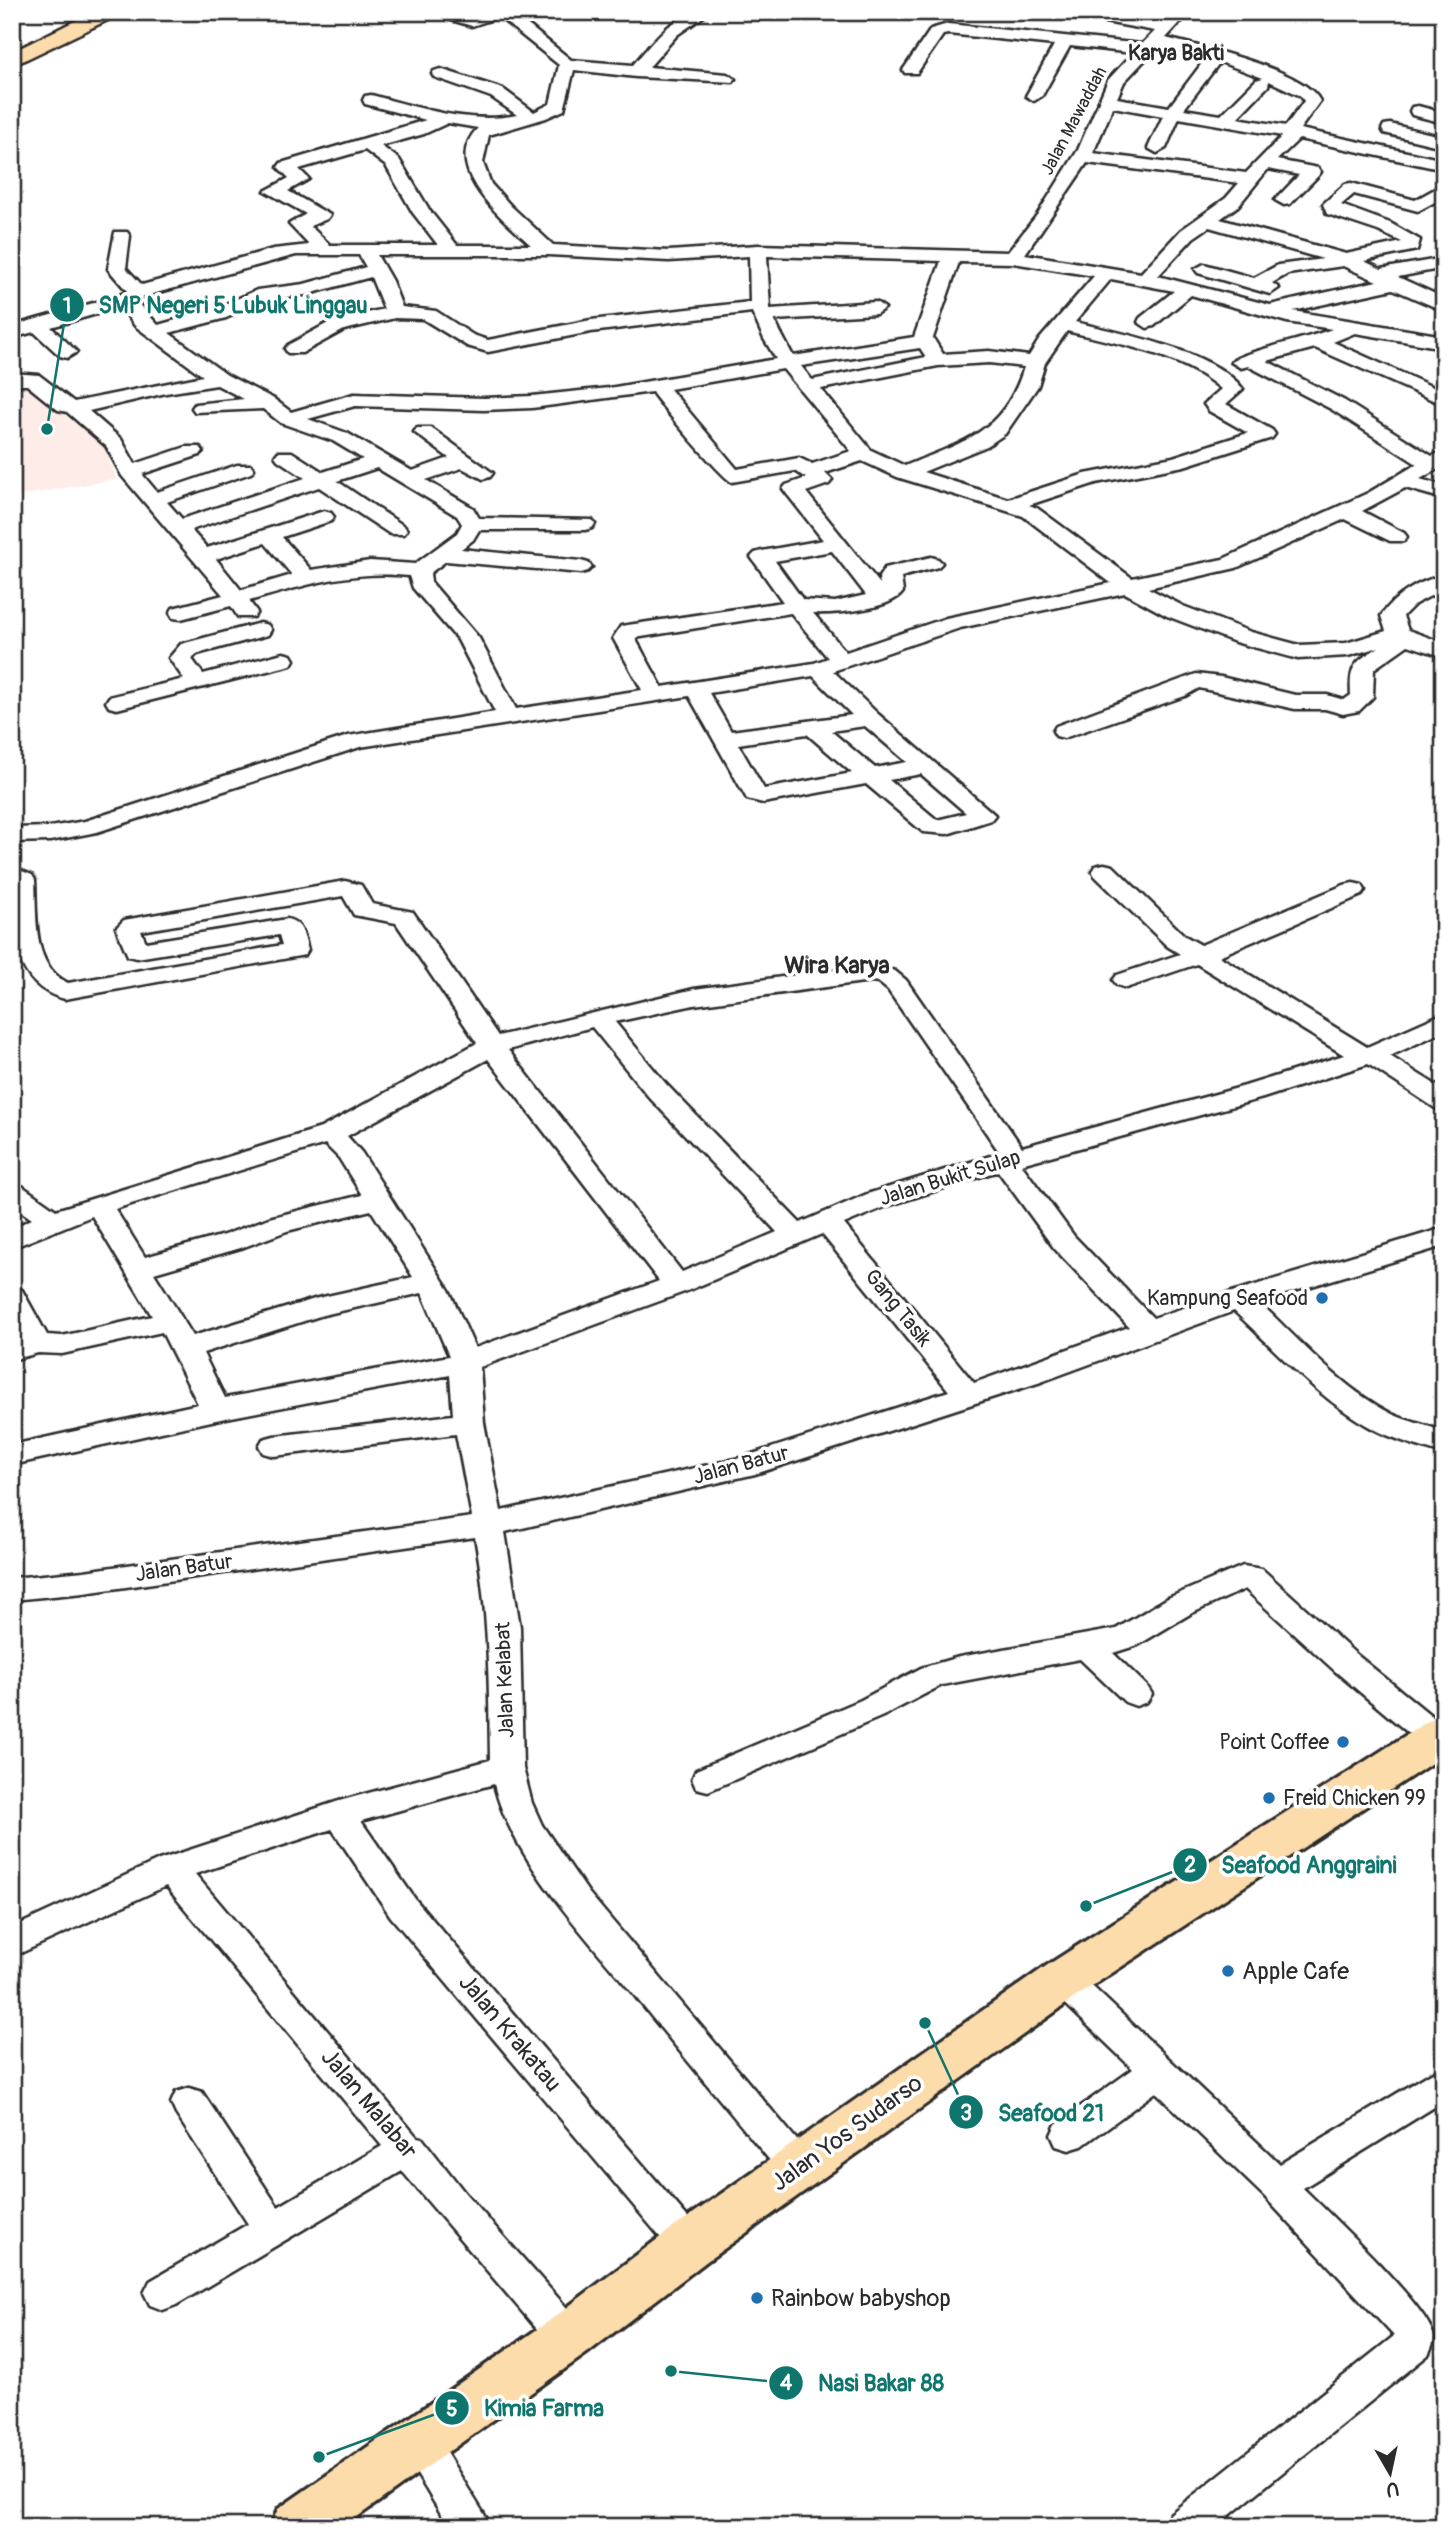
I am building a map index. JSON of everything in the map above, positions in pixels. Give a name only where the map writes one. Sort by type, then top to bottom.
[{"type":"highway","name":"Jalan Yos Sudarso","points":[[298,2527],[568,2337],[689,2245],[1063,1980],[1438,1743]]},
{"type":"main road","points":[[12,60],[108,12]]},
{"type":"street","points":[[440,12],[472,21],[500,12],[567,64],[727,79]]},
{"type":"street","points":[[636,72],[671,32],[702,12]]},
{"type":"street","points":[[1077,12],[1264,72],[1308,93],[1312,101],[1295,130],[1232,202],[1205,220],[1145,279]]},
{"type":"street","name":"Jalan Mawaddah","points":[[1013,258],[1044,217],[1082,157],[1116,80],[1182,12]]},
{"type":"street","points":[[911,70],[937,32],[942,30],[1065,40],[1156,39]]},
{"type":"street","points":[[1034,96],[1065,40]]},
{"type":"street","points":[[1157,149],[1173,112],[1216,56]]},
{"type":"street","points":[[548,250],[487,191],[474,166],[475,149],[482,132],[496,125],[553,110],[558,106],[567,64]]},
{"type":"street","points":[[440,74],[497,93],[529,116]]},
{"type":"street","points":[[1225,121],[1262,83]]},
{"type":"street","points":[[371,100],[446,118],[496,125]]},
{"type":"street","points":[[1105,101],[1295,130],[1444,165]]},
{"type":"street","points":[[1418,111],[1444,118]]},
{"type":"street","points":[[325,250],[298,223],[321,215],[274,189],[300,179],[288,169],[290,165],[418,130],[446,118]]},
{"type":"street","points":[[1390,129],[1439,137]]},
{"type":"street","points":[[1377,172],[1439,137]]},
{"type":"street","points":[[1284,200],[1342,143]]},
{"type":"street","points":[[368,144],[393,163],[422,213],[452,250]]},
{"type":"street","points":[[1082,157],[1250,179]]},
{"type":"street","points":[[1264,163],[1312,172]]},
{"type":"street","points":[[1204,269],[1263,286],[1284,269],[1304,268],[1411,246],[1411,240],[1331,207],[1353,187],[1418,206]]},
{"type":"street","points":[[1384,227],[1444,189]]},
{"type":"street","points":[[1205,220],[1343,259],[1444,306]]},
{"type":"street","points":[[121,236],[117,270],[132,296],[142,322],[220,379],[267,403],[288,419],[340,437],[381,460],[466,512],[472,524]]},
{"type":"street","points":[[12,332],[273,254],[325,250],[548,250],[670,256],[758,250],[1013,258],[1145,279],[1198,290],[1270,312],[1444,342]]},
{"type":"street","points":[[365,250],[395,312]]},
{"type":"street","points":[[758,250],[761,311],[789,364],[864,454],[904,473],[1039,517],[1128,586],[1175,611],[1221,629],[1298,652],[1348,649],[1407,637],[1440,649]]},
{"type":"street","points":[[938,360],[923,338],[951,256]]},
{"type":"street","points":[[1270,312],[1443,262]]},
{"type":"street","points":[[155,331],[219,314],[264,295],[305,289],[376,270]]},
{"type":"street","points":[[904,473],[992,435],[1004,423],[1028,386],[1035,363],[1062,324],[1107,272]]},
{"type":"street","points":[[1147,322],[1198,290],[1235,278]]},
{"type":"street","points":[[295,349],[337,326],[395,312],[429,315],[476,345],[488,346],[591,326],[761,311],[876,308]]},
{"type":"street","points":[[1212,372],[1249,359],[1317,342],[1354,326],[1374,311]]},
{"type":"street","points":[[1006,506],[1092,478],[1189,459],[1265,434],[1216,407],[1214,404],[1217,400],[1233,389],[1212,372],[1174,356],[1062,324]]},
{"type":"street","points":[[38,326],[67,352]]},
{"type":"street","points":[[288,419],[354,400],[484,413],[532,402],[658,386],[873,348],[926,342]]},
{"type":"street","points":[[1317,342],[1444,400]]},
{"type":"street","points":[[809,386],[938,360],[989,357],[1035,363]]},
{"type":"street","points":[[1249,359],[1438,461]]},
{"type":"street","points":[[12,379],[32,379],[65,406],[74,408],[166,387],[220,379]]},
{"type":"street","points":[[658,386],[669,404],[711,448],[732,476],[802,465],[821,482],[793,490],[880,598]]},
{"type":"street","points":[[202,408],[267,403]]},
{"type":"street","points":[[74,408],[114,443],[129,472],[203,556],[288,666],[198,682],[117,702]]},
{"type":"street","points":[[424,432],[483,473]]},
{"type":"street","points":[[129,472],[193,452]]},
{"type":"street","points":[[809,471],[864,454]]},
{"type":"street","points":[[285,456],[397,530]]},
{"type":"street","points":[[178,527],[381,460]]},
{"type":"street","points":[[409,479],[464,460]]},
{"type":"street","points":[[12,835],[50,834],[89,827],[356,741],[818,668],[954,622],[1238,562],[1346,511],[1438,461]]},
{"type":"street","points":[[153,500],[244,469]]},
{"type":"street","points":[[1403,481],[1444,493]]},
{"type":"street","points":[[1346,511],[1396,537]]},
{"type":"street","points":[[203,556],[324,517]]},
{"type":"street","points":[[472,524],[585,524]]},
{"type":"street","points":[[181,613],[341,569],[392,566],[419,571],[466,536],[472,524]]},
{"type":"street","points":[[269,535],[306,578]]},
{"type":"street","points":[[835,544],[762,556],[842,661]]},
{"type":"street","points":[[442,554],[581,567]]},
{"type":"street","points":[[656,695],[624,638],[629,631],[798,606],[835,608],[880,598],[892,592],[890,577],[893,573],[931,563]]},
{"type":"street","points":[[419,571],[421,583],[468,638],[509,717]]},
{"type":"street","points":[[1407,637],[1392,616],[1395,610],[1407,600],[1444,581]]},
{"type":"street","points":[[198,682],[180,658],[185,651],[260,630]]},
{"type":"street","points":[[1064,731],[1187,686],[1221,684],[1295,702],[1318,702],[1347,707],[1362,697],[1361,678],[1364,666],[1407,637]]},
{"type":"street","points":[[813,727],[931,827],[947,827],[981,818],[982,813],[870,719],[818,668]]},
{"type":"street","points":[[696,689],[755,794],[763,796],[926,766]]},
{"type":"street","points":[[725,739],[870,719]]},
{"type":"street","points":[[1104,870],[1176,942],[1444,1102]]},
{"type":"street","points":[[12,874],[23,880],[28,945],[34,967],[54,988],[65,991],[93,988],[235,948]]},
{"type":"street","points":[[235,948],[137,951],[128,928],[345,888],[352,890],[358,906],[363,910],[404,917],[410,922],[492,1046],[677,1285]]},
{"type":"street","points":[[1126,980],[1197,956],[1353,890]]},
{"type":"street","points":[[225,910],[235,948]]},
{"type":"street","points":[[12,1239],[52,1220],[330,1134],[492,1046],[598,1018],[694,997],[871,973],[886,976],[897,985],[1064,1242],[1148,1329]]},
{"type":"street","points":[[598,1018],[657,1090],[796,1235]]},
{"type":"street","name":"Jalan Bukit Sulap","points":[[12,1455],[216,1410],[466,1362],[677,1285],[877,1200],[1010,1159],[1254,1092],[1368,1056],[1444,1021]]},
{"type":"street","name":"Jalan Kelabat","points":[[330,1134],[349,1153],[430,1282],[466,1362],[464,1377],[468,1423],[504,1627],[507,1768],[515,1803],[529,1832],[576,1900],[799,2169]]},
{"type":"street","points":[[12,1192],[52,1220]]},
{"type":"street","points":[[140,1268],[234,1241],[279,1224],[378,1200]]},
{"type":"street","points":[[99,1205],[171,1321],[216,1410]]},
{"type":"street","name":"Gang Tasik","points":[[827,1221],[968,1395]]},
{"type":"street","name":"Jalan Batur","points":[[12,1589],[83,1582],[488,1525],[744,1467],[1031,1375],[1148,1329],[1240,1298],[1444,1237]]},
{"type":"street","points":[[186,1348],[317,1307],[430,1282]]},
{"type":"street","points":[[12,1296],[25,1347],[62,1345],[171,1321]]},
{"type":"street","points":[[1240,1298],[1353,1403],[1381,1421],[1434,1438],[1444,1444]]},
{"type":"street","points":[[274,1446],[468,1423]]},
{"type":"street","points":[[708,1779],[872,1708],[932,1676],[958,1668],[1088,1647],[1127,1637],[1179,1606],[1234,1580],[1251,1577],[1438,1743]]},
{"type":"street","points":[[1088,1647],[1136,1694]]},
{"type":"street","points":[[12,1943],[171,1868],[339,1814],[507,1768]]},
{"type":"street","name":"Jalan Krakatau","points":[[339,1814],[403,1908],[689,2245]]},
{"type":"street","name":"Jalan Malabar","points":[[171,1868],[452,2204],[568,2337]]},
{"type":"street","points":[[1063,1980],[1278,2185],[1406,2321],[1414,2335],[1414,2343],[1189,2525]]},
{"type":"street","points":[[1069,2134],[1159,2070]]},
{"type":"street","points":[[1278,2185],[1444,2083]]},
{"type":"street","points":[[189,2103],[272,2229]]},
{"type":"street","points":[[163,2293],[409,2150]]},
{"type":"street","points":[[418,2443],[472,2527]]},
{"type":"shaded area","points":[[25,386],[102,443],[117,479],[12,497],[12,389]]},
{"type":"place","name":"SMP Negeri 5 Lubuk Linggau","points":[[47,429]]},
{"type":"place","name":"Kampung Seafood","points":[[1322,1298]]},
{"type":"place","name":"Point Coffee","points":[[1343,1742]]},
{"type":"place","name":"Freid Chicken 99","points":[[1269,1798]]},
{"type":"place","name":"Seafood Anggraini","points":[[1086,1906]]},
{"type":"place","name":"Apple Cafe","points":[[1228,1971]]},
{"type":"place","name":"Seafood 21","points":[[925,2023]]},
{"type":"place","name":"Rainbow babyshop","points":[[757,2298]]},
{"type":"place","name":"Nasi Bakar 88","points":[[671,2371]]},
{"type":"place","name":"Kimia Farma","points":[[319,2457]]},
{"type":"district","name":"Karya Bakti","points":[[1176,53]]},
{"type":"district","name":"Wira Karya","points":[[837,965]]}]
